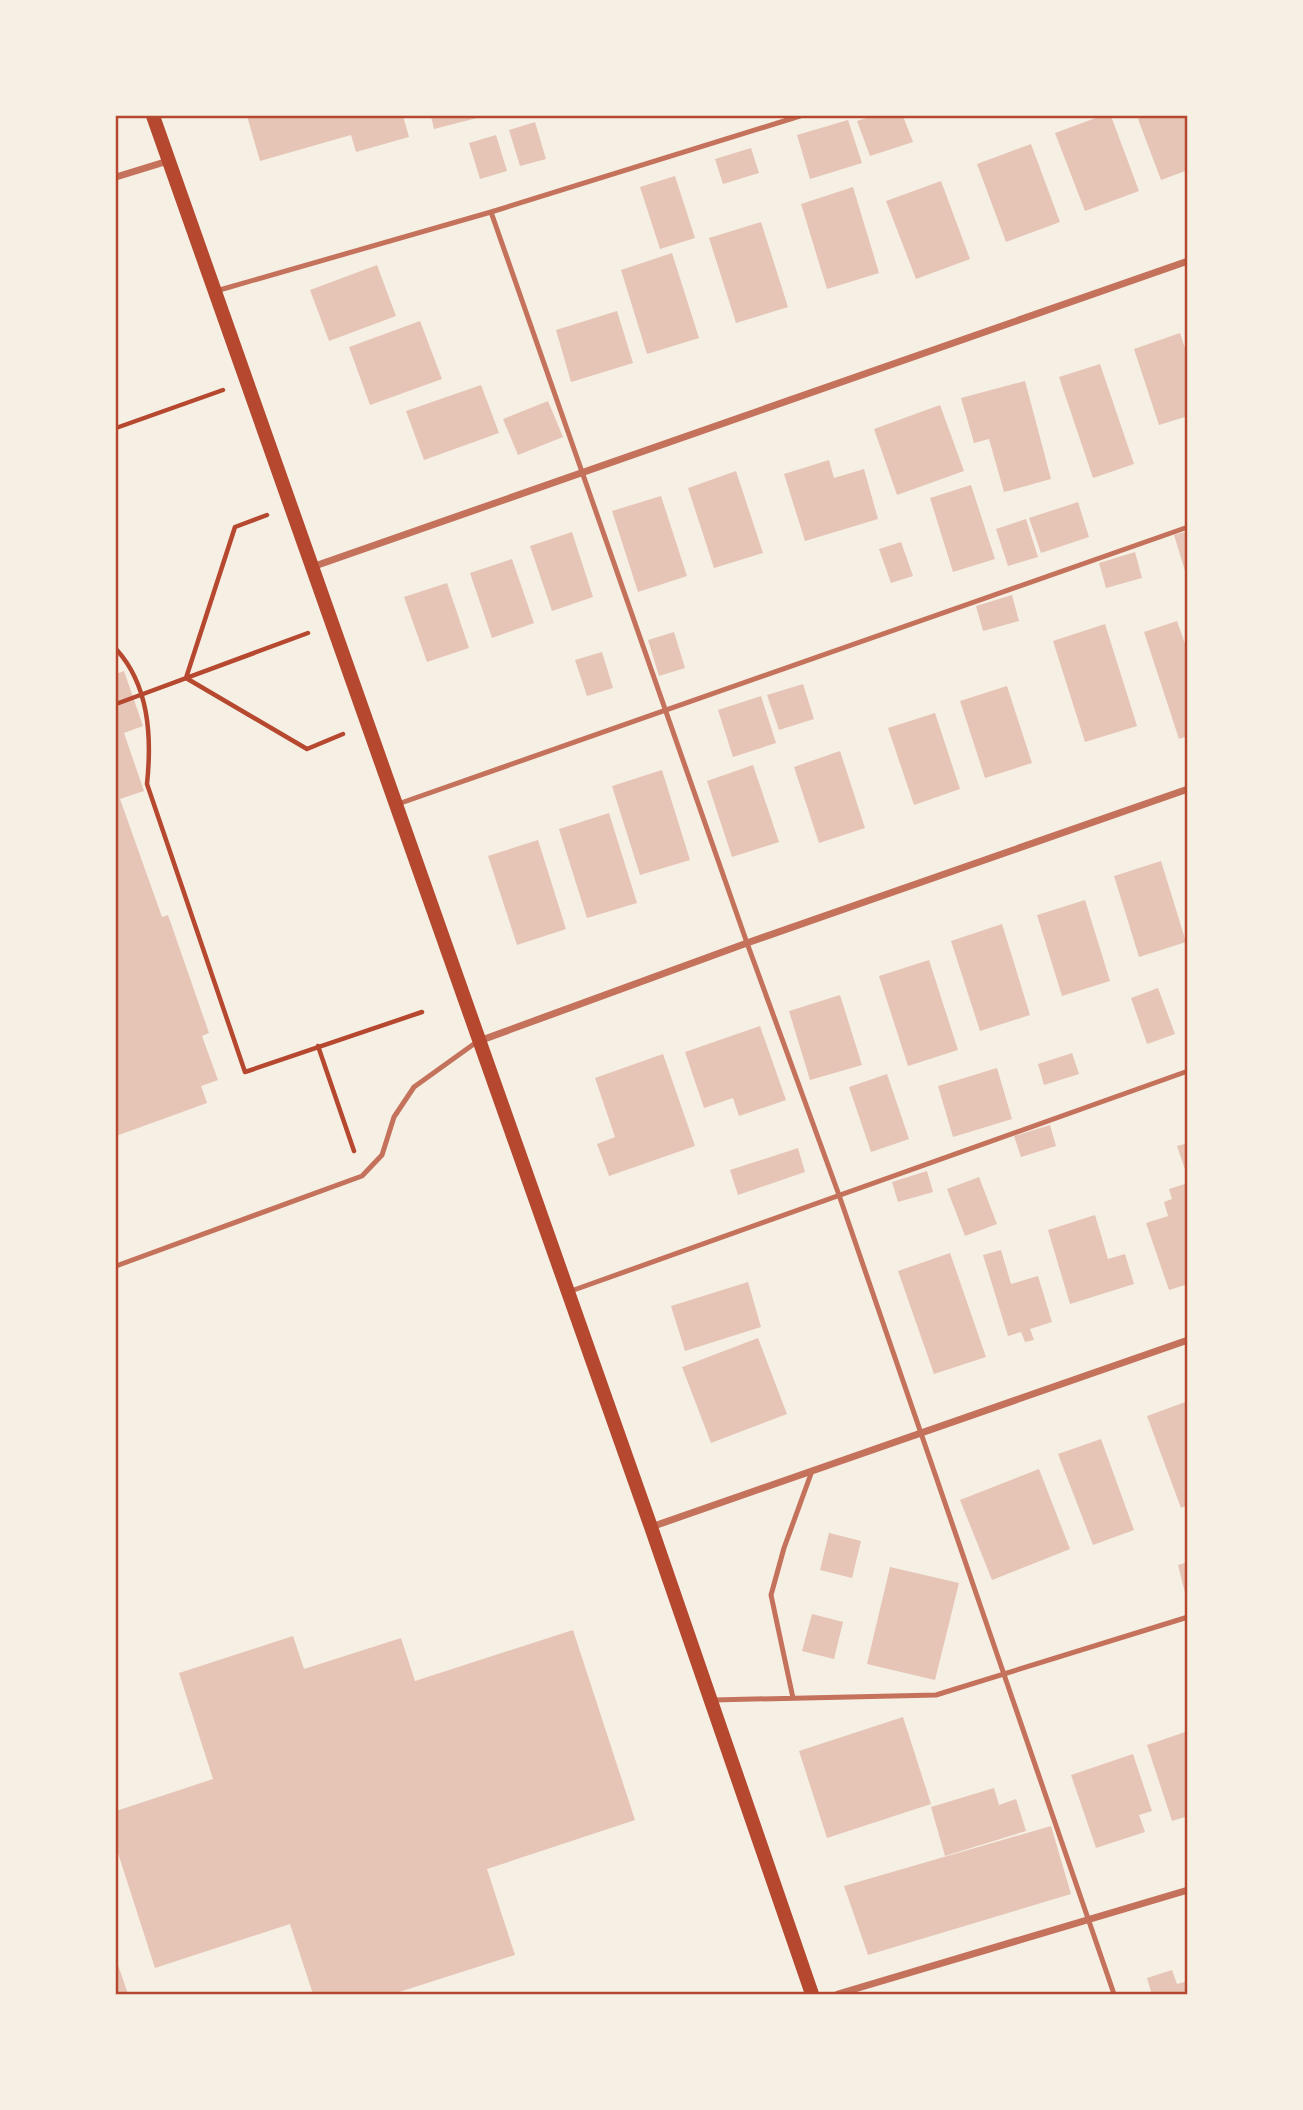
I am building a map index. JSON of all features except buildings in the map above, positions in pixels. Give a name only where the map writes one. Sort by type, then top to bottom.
[{"type":"main road","points":[[153,116],[651,1527],[811,1994]]},
{"type":"street","points":[[116,177],[168,160]]},
{"type":"street","points":[[312,567],[1188,261]]},
{"type":"street","points":[[478,1041],[747,943],[1188,789]]},
{"type":"street","points":[[651,1527],[1188,1340]]},
{"type":"street","points":[[838,1994],[1188,1890]]},
{"type":"lane","points":[[214,291],[491,212],[800,116]]},
{"type":"lane","points":[[491,212],[747,943],[839,1195],[1114,1994]]},
{"type":"lane","points":[[395,805],[1188,527]]},
{"type":"lane","points":[[116,1266],[362,1175],[382,1155],[394,1117],[414,1087],[478,1041]]},
{"type":"lane","points":[[568,1292],[1188,1071]]},
{"type":"lane","points":[[793,1698],[771,1595],[784,1548],[812,1471]]},
{"type":"lane","points":[[710,1700],[936,1695],[1188,1617]]},
{"type":"path","points":[[116,428],[246,382]]},
{"type":"path","points":[[186,678],[235,527],[290,506]]},
{"type":"path","points":[[116,704],[331,624]]},
{"type":"path","points":[[116,649],[125,657],[148,718],[150,754],[146,784],[245,1072],[318,1045],[422,1012]]},
{"type":"path","points":[[186,678],[307,749],[367,724]]},
{"type":"path","points":[[318,1045],[362,1175]]}]
